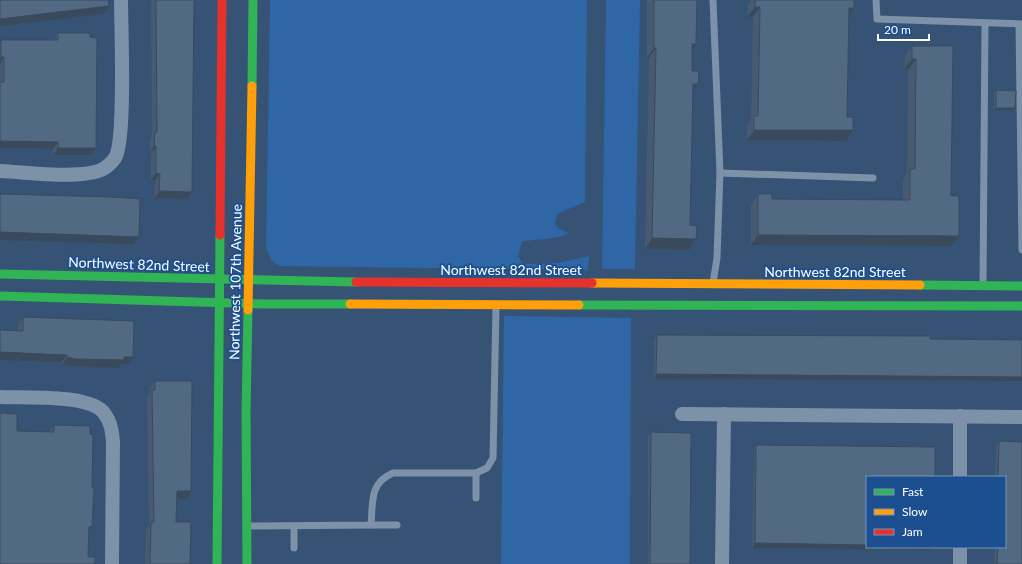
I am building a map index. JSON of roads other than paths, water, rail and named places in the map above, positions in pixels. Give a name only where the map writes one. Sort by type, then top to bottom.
[{"type":"street","points":[[0,172],[75,174],[92,172],[104,168],[115,158],[119,145],[121,123],[121,0]]},
{"type":"street","name":"Northwest 107th Avenue","points":[[217,564],[222,0]]},
{"type":"street","name":"Northwest 107th Avenue","points":[[247,564],[248,303],[253,0]]},
{"type":"street","name":"Northwest 82nd Street","points":[[0,274],[249,281],[712,285],[983,296],[1022,306]]},
{"type":"street","name":"Northwest 82nd Street","points":[[0,296],[248,303],[496,304],[983,296],[1022,286]]},
{"type":"street","points":[[0,397],[72,400],[91,403],[103,411],[110,423],[113,442],[112,564]]},
{"type":"street","points":[[682,414],[1022,417]]},
{"type":"street","points":[[722,564],[724,414]]},
{"type":"street","points":[[960,416],[960,476]]},
{"type":"street","points":[[960,548],[960,564]]},
{"type":"lane","points":[[712,285],[717,258],[720,173],[713,0]]},
{"type":"lane","points":[[876,0],[877,19],[1021,24],[1022,250]]},
{"type":"lane","points":[[983,296],[986,23]]},
{"type":"lane","points":[[720,173],[873,178]]},
{"type":"lane","points":[[371,525],[374,489],[383,477],[393,473],[476,473],[487,468],[493,458],[496,304]]},
{"type":"lane","points":[[476,473],[476,498]]},
{"type":"lane","points":[[247,526],[397,525]]},
{"type":"lane","points":[[294,526],[294,548]]}]
